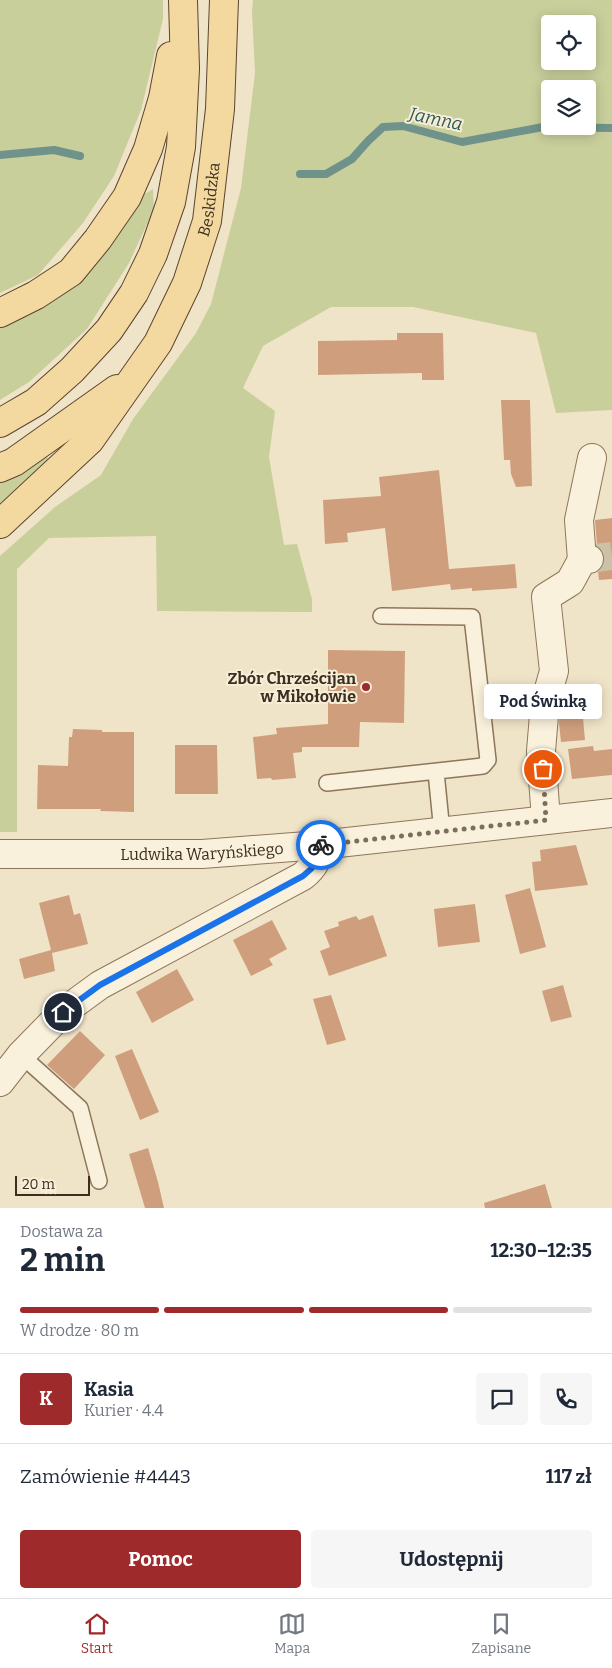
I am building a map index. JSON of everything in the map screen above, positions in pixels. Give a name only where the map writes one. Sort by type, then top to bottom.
[{"type":"main road","points":[[0,313],[36,295],[71,272],[98,240],[127,197],[148,149],[163,98],[182,0]]},
{"type":"main road","points":[[0,423],[36,402],[78,363],[109,330],[134,293],[153,254],[171,202],[181,147],[185,68],[182,0]]},
{"type":"main road","name":"Beskidzka","points":[[0,524],[90,440],[158,343],[187,283],[208,221],[220,108],[224,0]]},
{"type":"main road","points":[[0,468],[14,462],[131,380]]},
{"type":"street","points":[[546,820],[542,751],[545,703],[554,671],[546,597],[570,582],[586,560],[579,520],[592,458]]},
{"type":"street","name":"Ludwika Waryńskiego","points":[[0,854],[202,854],[320,845],[612,813]]},
{"type":"street","points":[[0,1082],[21,1055],[63,1012],[100,985],[303,876],[312,868],[319,857],[320,845]]},
{"type":"lane","points":[[327,783],[483,766],[488,760],[472,617],[381,616]]},
{"type":"lane","points":[[436,772],[442,832]]},
{"type":"lane","points":[[21,1055],[80,1108],[100,1181]]},
{"type":"green space","points":[[0,0],[163,0],[163,19],[141,110],[114,176],[83,223],[38,275],[0,293]]},
{"type":"green space","points":[[253,0],[612,0],[612,410],[556,413],[536,333],[413,307],[331,307],[263,346],[243,388],[275,411],[269,457],[284,545],[297,544],[312,599],[312,612],[157,611],[156,536],[49,538],[17,569],[17,832],[0,832],[0,556],[55,507],[101,475],[133,419],[196,333],[211,304],[241,188],[255,73]]},
{"type":"green space","points":[[153,189],[154,209],[129,263],[87,329],[29,382],[0,400],[0,320],[32,313],[74,284],[143,195]]},
{"type":"green space","points":[[47,457],[52,462],[0,510],[0,483]]},
{"type":"building","points":[[397,333],[443,333],[444,380],[422,380],[422,373],[318,375],[318,341],[397,340]]},
{"type":"building","points":[[501,400],[530,400],[532,486],[516,487],[511,474],[510,460],[504,460]]},
{"type":"building","points":[[439,470],[449,569],[515,564],[517,588],[472,591],[472,588],[451,590],[450,584],[392,591],[385,528],[347,533],[348,542],[325,544],[323,500],[381,496],[379,477]]},
{"type":"building","points":[[612,518],[612,579],[599,580],[598,572],[603,565],[604,557],[602,550],[597,546],[595,520]]},
{"type":"building","name":"Zbór Chrześcijan w Mikołowie","points":[[328,650],[405,651],[404,723],[360,722],[359,747],[302,747],[302,752],[293,753],[296,778],[257,779],[253,737],[277,734],[276,728],[328,724]]},
{"type":"building","points":[[582,707],[585,740],[561,742],[560,709]]},
{"type":"building","points":[[73,729],[102,730],[102,732],[134,732],[134,812],[100,811],[101,809],[37,809],[38,765],[68,766],[69,737],[72,737]]},
{"type":"building","points":[[175,745],[217,745],[218,794],[175,794]]},
{"type":"building","points":[[593,746],[594,751],[612,749],[612,775],[572,779],[568,749]]},
{"type":"building","points":[[576,845],[588,885],[535,891],[532,862],[541,861],[540,850]]},
{"type":"building","points":[[530,888],[546,947],[520,954],[505,895]]},
{"type":"building","points":[[69,895],[74,915],[80,913],[88,944],[52,953],[55,971],[24,979],[19,959],[51,950],[39,903]]},
{"type":"building","points":[[475,904],[480,942],[438,947],[434,909]]},
{"type":"building","points":[[373,915],[387,956],[329,976],[320,951],[330,947],[324,931],[339,926],[338,922],[356,916],[359,920]]},
{"type":"building","points":[[272,920],[287,949],[269,959],[273,965],[251,976],[233,940]]},
{"type":"building","points":[[177,969],[194,1000],[152,1023],[136,992]]},
{"type":"building","points":[[563,985],[572,1017],[551,1022],[542,991]]},
{"type":"building","points":[[331,995],[346,1040],[327,1045],[313,999]]},
{"type":"building","points":[[80,1031],[105,1055],[74,1089],[47,1065]]},
{"type":"building","points":[[132,1049],[159,1112],[140,1120],[115,1056]]},
{"type":"building","points":[[148,1148],[164,1208],[145,1208],[129,1154]]},
{"type":"building","points":[[545,1184],[552,1208],[485,1208],[484,1203]]},
{"type":"waterway","name":"Jamna","points":[[300,174],[326,174],[352,159],[383,127],[403,126],[462,142],[543,127],[612,128]]},
{"type":"waterway","name":"Jamna","points":[[0,155],[54,150],[80,156]]},
{"type":"tunnel","points":[[589,559],[612,556]]},
{"type":"way so far","points":[[321,845],[546,820],[543,769]]},
{"type":"place","name":"Zbór Chrześcijan w Mikołowie","points":[[366,687]]},
{"type":"place","name":"Pod Świnką","points":[[543,769]]},
{"type":"route","points":[[63,1012],[100,985],[303,876],[312,868],[319,857],[321,845]]}]
